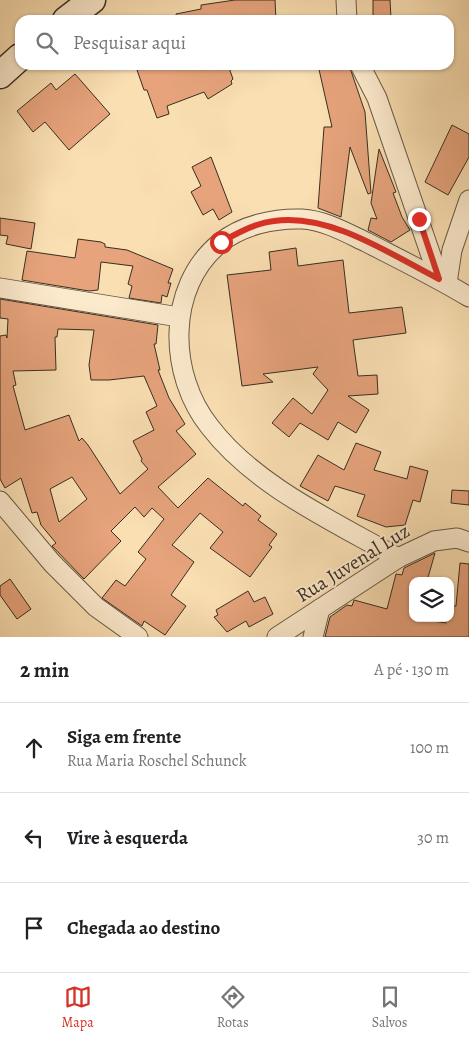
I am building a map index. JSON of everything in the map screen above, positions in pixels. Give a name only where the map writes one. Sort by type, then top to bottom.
[{"type":"main road","points":[[72,15],[91,0]]},
{"type":"street","points":[[346,0],[347,15]]},
{"type":"street","points":[[363,70],[377,98],[443,281]]},
{"type":"street","points":[[443,281],[469,200]]},
{"type":"street","points":[[398,558],[292,498],[232,453],[209,426],[193,400],[180,361],[179,317],[188,289],[198,267],[221,242],[250,227],[273,221],[304,219],[339,229],[443,281],[469,297]]},
{"type":"street","points":[[0,288],[179,317]]},
{"type":"street","points":[[0,501],[52,563],[90,601],[138,637]]},
{"type":"street","name":"Rua Juvenal Luz","points":[[276,637],[398,558],[434,541],[463,540]]},
{"type":"street","points":[[313,637],[320,609]]},
{"type":"building","points":[[235,0],[275,0],[276,15],[176,15],[201,9],[201,5]]},
{"type":"building","points":[[373,0],[390,0],[391,15],[373,15]]},
{"type":"building","points":[[137,70],[230,70],[233,79],[231,81],[232,84],[208,99],[204,92],[167,106],[169,114],[157,118],[147,90],[144,90]]},
{"type":"building","points":[[319,70],[351,70],[365,112],[371,193],[368,194],[350,147],[341,217],[318,208],[324,127],[332,127]]},
{"type":"building","points":[[75,74],[110,114],[69,150],[45,122],[33,132],[17,111],[51,83],[56,90]]},
{"type":"building","points":[[452,125],[469,134],[469,157],[448,195],[425,182]]},
{"type":"building","points":[[379,149],[396,192],[393,193],[402,217],[410,230],[391,242],[368,230],[371,218],[377,219],[371,203]]},
{"type":"building","points":[[211,157],[232,212],[219,220],[213,209],[203,215],[191,192],[201,186],[192,167]]},
{"type":"building","points":[[0,218],[35,223],[31,249],[6,244],[8,236],[0,235]]},
{"type":"building","points":[[78,239],[101,242],[105,244],[105,247],[127,250],[173,269],[168,283],[171,283],[167,297],[162,295],[161,303],[129,298],[132,286],[128,284],[133,266],[101,262],[98,290],[89,291],[22,280],[27,251],[75,258]]},
{"type":"building","points":[[296,248],[298,266],[343,260],[349,313],[402,307],[406,333],[353,340],[358,376],[377,375],[378,394],[348,396],[369,410],[356,433],[338,422],[328,440],[300,423],[289,437],[272,423],[293,398],[312,414],[328,390],[313,374],[318,367],[263,374],[273,382],[242,386],[227,275],[271,270],[269,252]]},
{"type":"building","points":[[0,299],[158,325],[156,344],[154,344],[160,370],[158,370],[169,398],[185,424],[176,431],[196,454],[158,487],[178,508],[208,478],[243,506],[245,503],[261,516],[258,520],[277,534],[269,545],[272,547],[250,577],[210,548],[223,532],[200,513],[172,545],[194,562],[171,595],[186,606],[165,635],[144,621],[142,626],[102,598],[116,580],[125,586],[146,559],[138,552],[164,519],[152,508],[144,517],[135,507],[111,531],[121,541],[84,579],[52,546],[56,543],[41,525],[37,512],[32,513],[21,478],[5,488],[0,479],[0,336],[6,335],[7,338],[8,319],[0,318]],"holes":[[[58,329],[94,330],[89,365],[91,380],[144,376],[157,406],[146,412],[154,430],[133,441],[142,459],[141,461],[148,469],[120,494],[88,445],[82,438],[79,441],[69,415],[25,430],[13,386],[16,385],[13,371],[56,370],[55,337],[57,337]],[[72,477],[87,499],[59,522],[50,489]]]},
{"type":"building","points":[[356,443],[381,452],[374,470],[407,479],[410,466],[428,471],[420,502],[413,500],[405,525],[386,527],[357,516],[365,495],[335,486],[328,501],[300,486],[318,455],[344,470]]},
{"type":"building","points":[[452,490],[469,491],[469,505],[451,503]]},
{"type":"building","points":[[435,553],[428,577],[409,577],[409,622],[446,623],[454,622],[454,606],[456,606],[460,563],[469,564],[469,637],[325,637],[330,617],[347,605],[352,606],[354,600],[387,609],[396,574],[402,575],[404,568]]},
{"type":"building","points":[[10,579],[31,609],[17,619],[0,595],[0,586]]},
{"type":"building","points":[[248,591],[254,602],[265,597],[273,614],[249,627],[246,621],[227,632],[214,617],[218,615],[216,610]]},
{"type":"route","points":[[221,242],[250,227],[273,221],[304,219],[339,229],[439,279],[419,219]]}]
